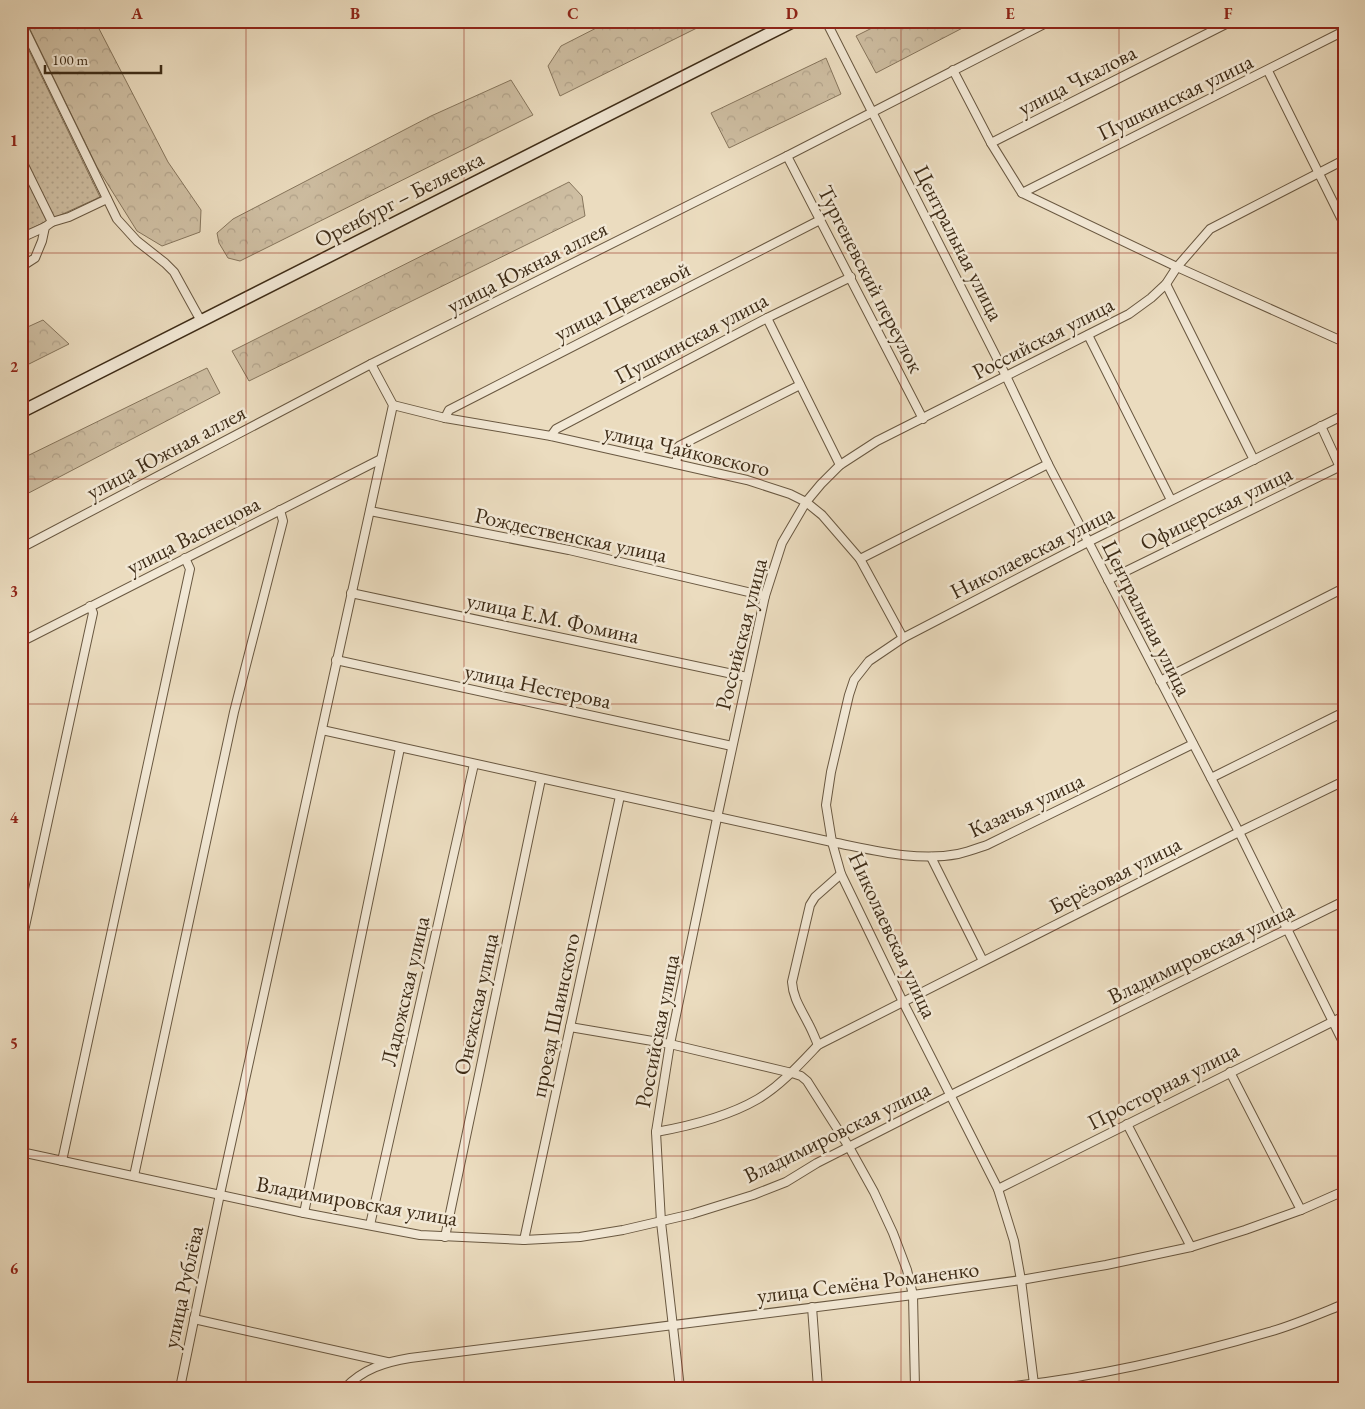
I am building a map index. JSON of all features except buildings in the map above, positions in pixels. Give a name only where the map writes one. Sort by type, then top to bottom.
[{"type":"main road","name":"Оренбург – Беляевка","points":[[21,412],[794,21]]},
{"type":"street","name":"Центральная улица","points":[[826,21],[1006,376],[1048,464],[1239,832],[1344,1044]]},
{"type":"street","name":"улица Южная аллея","points":[[21,548],[371,364],[874,113],[953,70],[1050,21]]},
{"type":"street","name":"улица Чкалова","points":[[991,143],[1232,21]]},
{"type":"street","points":[[21,22],[116,219],[137,241],[174,272],[201,321]]},
{"type":"street","name":"Пушкинская улица","points":[[1022,193],[1268,71],[1344,31]]},
{"type":"street","points":[[953,70],[991,143],[1022,193],[1177,267],[1344,342]]},
{"type":"street","points":[[1268,71],[1344,224]]},
{"type":"street","name":"Тургеневский переулок","points":[[787,156],[923,418]]},
{"type":"street","points":[[21,159],[49,224],[35,258],[21,267]]},
{"type":"street","name":"Российская улица","points":[[680,1388],[661,1222],[656,1132],[670,1044],[732,746],[765,596],[782,543],[806,502],[840,465],[877,441],[1129,314],[1166,284],[1177,267],[1210,229],[1344,160]]},
{"type":"street","points":[[21,238],[107,199]]},
{"type":"street","name":"улица Цветаевой","points":[[445,418],[449,410],[820,220]]},
{"type":"street","name":"Пушкинская улица","points":[[551,436],[556,429],[767,318],[851,277]]},
{"type":"street","points":[[1166,284],[1254,460]]},
{"type":"street","points":[[767,318],[840,465]]},
{"type":"street","points":[[1088,335],[1171,500]]},
{"type":"street","points":[[371,364],[393,405]]},
{"type":"street","points":[[676,464],[679,446],[800,385]]},
{"type":"street","name":"улица Чайковского","points":[[393,405],[445,418],[551,436],[748,480],[775,488],[806,502],[822,515],[860,559],[904,638]]},
{"type":"street","name":"улица Рублёва","points":[[180,1388],[220,1194],[393,405]]},
{"type":"street","name":"Николаевская улица","points":[[1034,1384],[1021,1280],[1014,1241],[998,1190],[841,874],[832,842],[826,805],[830,772],[849,695],[854,680],[869,661],[904,638],[1088,542],[1344,415]]},
{"type":"street","points":[[1321,426],[1344,476]]},
{"type":"street","name":"улица Васнецова","points":[[21,642],[381,459]]},
{"type":"street","points":[[860,559],[1048,464]]},
{"type":"street","name":"Офицерская улица","points":[[1108,580],[1339,467]]},
{"type":"street","points":[[134,1176],[234,712],[283,521],[280,510]]},
{"type":"street","name":"Рождественская улица","points":[[370,511],[569,550],[765,596]]},
{"type":"street","points":[[62,1161],[190,569],[185,558]]},
{"type":"street","points":[[1160,681],[1344,588]]},
{"type":"street","name":"улица Е.М. Фомина","points":[[351,593],[747,677]]},
{"type":"street","points":[[21,945],[93,613],[90,606]]},
{"type":"street","name":"улица Нестерова","points":[[336,660],[732,746]]},
{"type":"street","points":[[1211,778],[1344,712]]},
{"type":"street","points":[[322,730],[717,818]]},
{"type":"street","name":"Казачья улица","points":[[717,818],[904,856],[931,857],[959,854],[987,845],[1193,744]]},
{"type":"street","points":[[304,1212],[400,748]]},
{"type":"street","name":"Ладожская улица","points":[[370,1225],[474,764]]},
{"type":"street","name":"Онежская улица","points":[[445,1237],[541,779]]},
{"type":"street","name":"Берёзовая улица","points":[[656,1132],[685,1127],[737,1109],[758,1098],[792,1073],[818,1046],[1239,832],[1344,781]]},
{"type":"street","name":"проезд Шаинского","points":[[524,1240],[620,796]]},
{"type":"street","points":[[931,857],[983,961]]},
{"type":"street","points":[[818,1046],[810,1025],[796,1000],[792,982],[810,905],[815,897],[841,874]]},
{"type":"street","name":"Владимировская улица","points":[[21,1152],[420,1235],[524,1240],[580,1237],[623,1230],[699,1212],[753,1195],[786,1182],[849,1147],[951,1095],[1344,902]]},
{"type":"street","name":"Просторная улица","points":[[998,1190],[1344,1016]]},
{"type":"street","points":[[570,1027],[670,1044],[792,1073],[801,1076],[807,1081],[849,1147],[893,1233],[907,1270],[913,1295],[915,1388]]},
{"type":"street","points":[[1230,1072],[1301,1210]]},
{"type":"street","points":[[1128,1124],[1191,1247]]},
{"type":"street","name":"улица Семёна Романенко","points":[[345,1388],[358,1376],[386,1362],[522,1343],[913,1295],[1106,1266],[1191,1247],[1301,1210],[1344,1191]]},
{"type":"street","points":[[996,1388],[1034,1384],[1148,1364],[1261,1334],[1344,1304]]},
{"type":"street","points":[[812,1307],[818,1388]]},
{"type":"street","name":"улица Семёна Романенко","points":[[194,1319],[386,1362]]},
{"type":"green space","points":[[26,21],[95,21],[168,162],[201,210],[200,232],[162,246],[137,231],[97,167]]},
{"type":"green space","points":[[610,21],[711,21],[560,96],[548,66],[561,46]]},
{"type":"green space","points":[[886,21],[976,21],[876,73],[856,36]]},
{"type":"green space","points":[[21,34],[100,197],[21,233]]},
{"type":"green space","points":[[826,58],[841,94],[729,148],[711,113]]},
{"type":"green space","points":[[511,80],[533,115],[240,261],[228,258],[219,243],[217,233],[233,219],[431,116]]},
{"type":"green space","points":[[569,182],[582,196],[585,216],[249,381],[232,351]]},
{"type":"green space","points":[[43,320],[69,344],[21,368],[21,330]]},
{"type":"green space","points":[[207,368],[220,393],[21,497],[21,459]]}]
